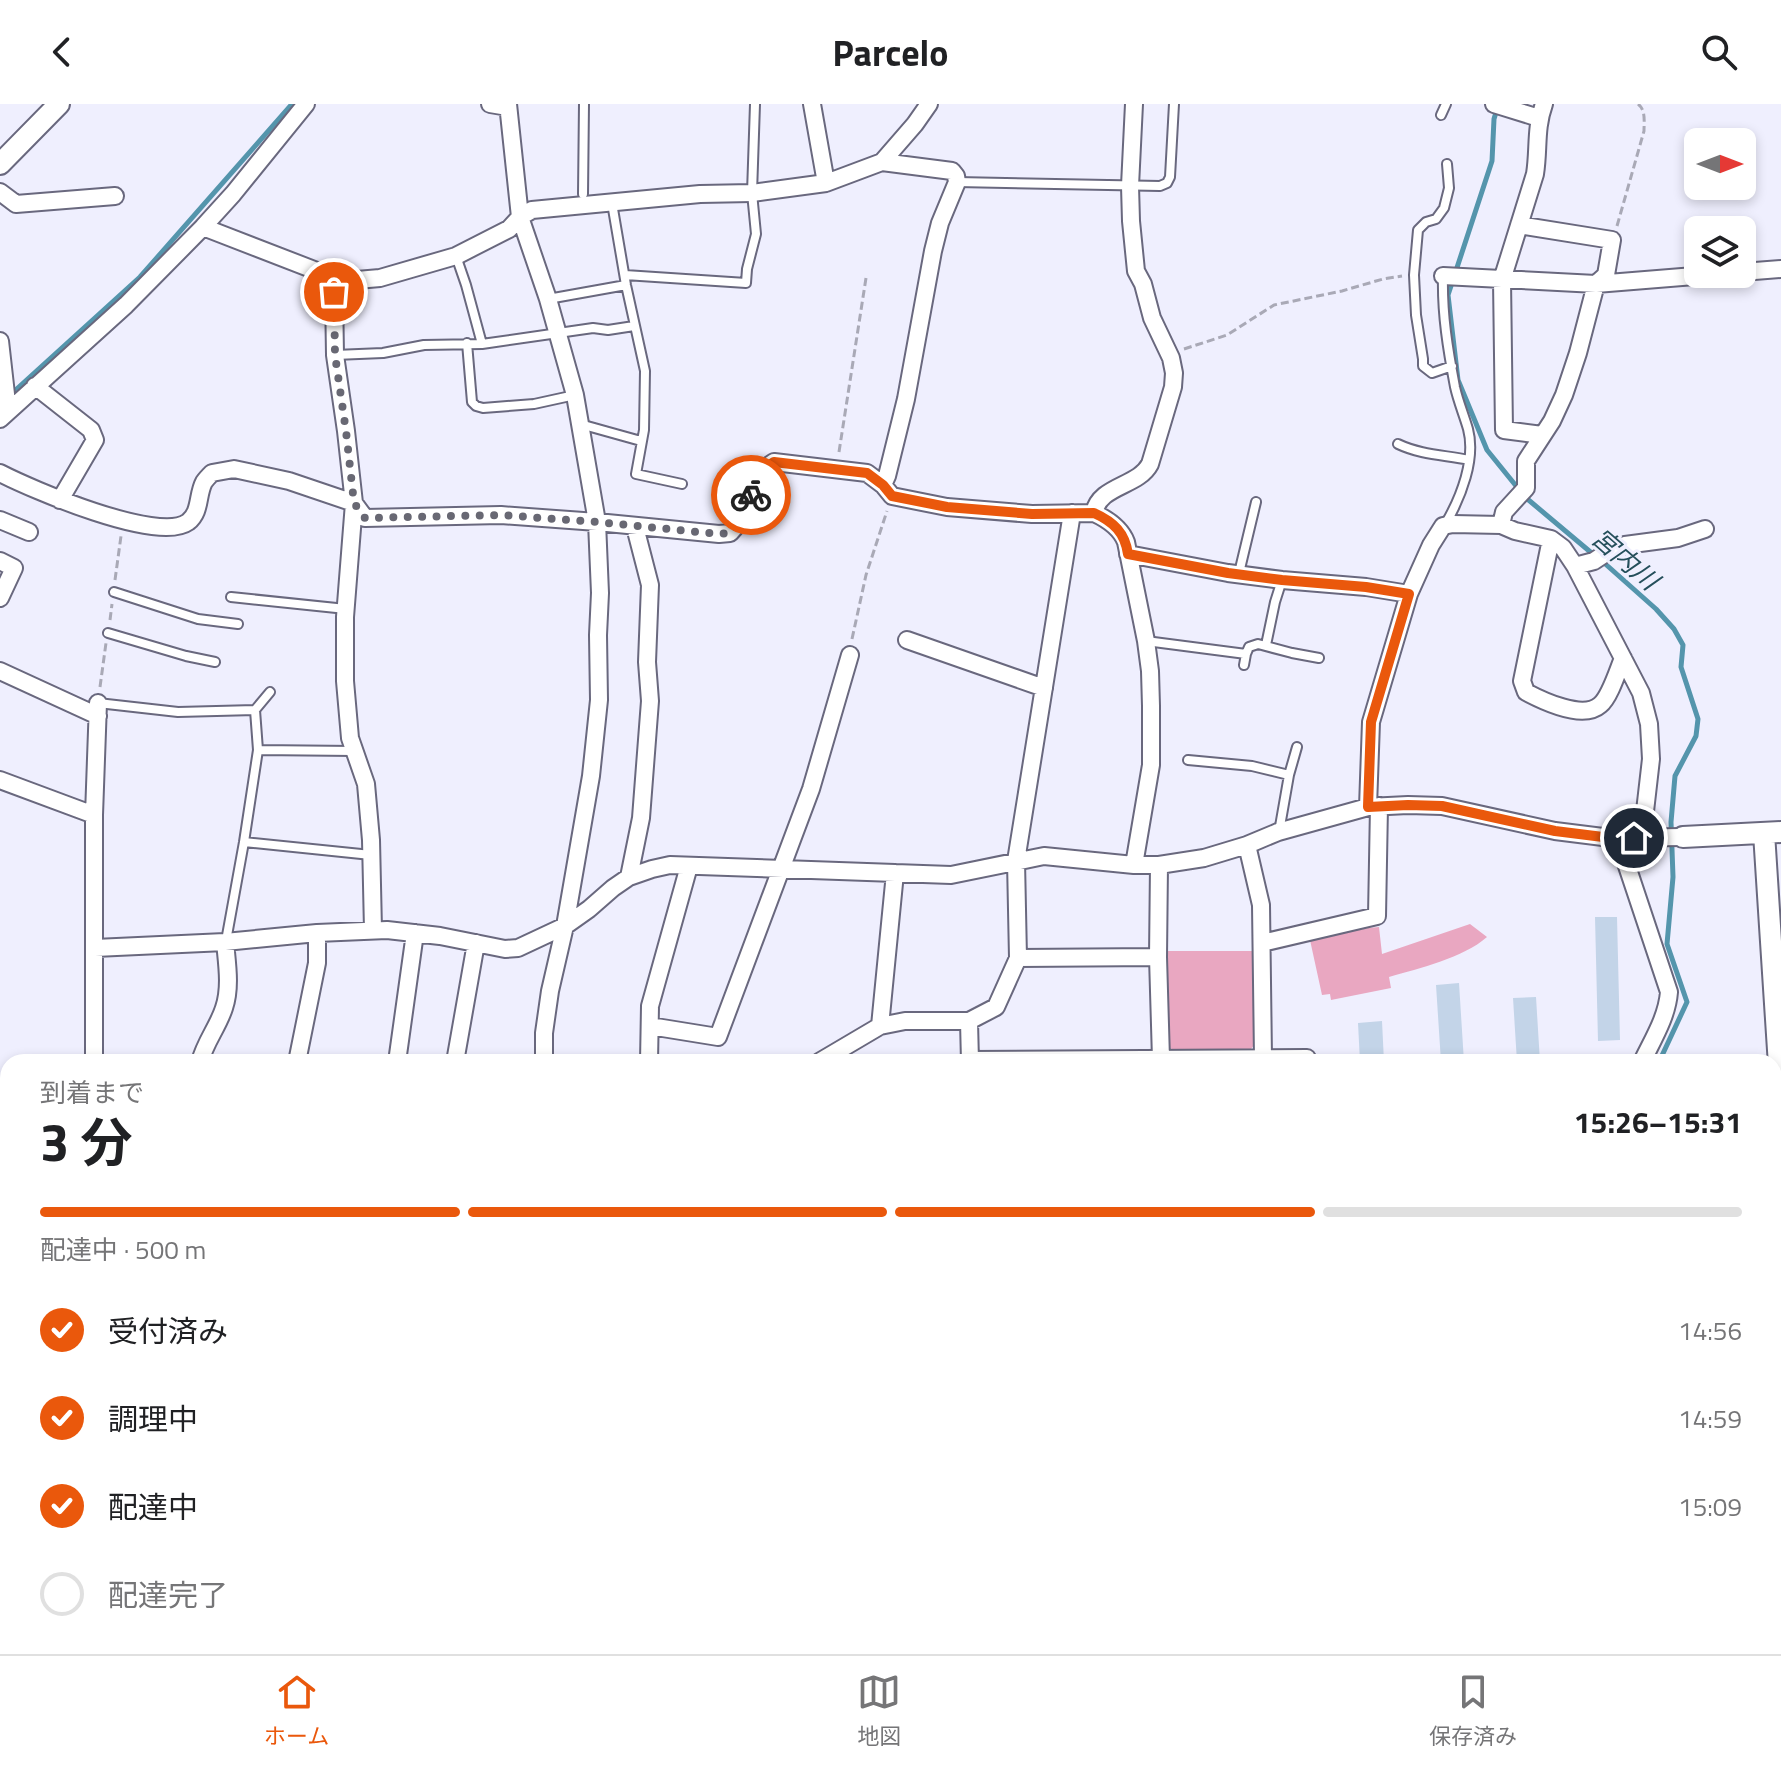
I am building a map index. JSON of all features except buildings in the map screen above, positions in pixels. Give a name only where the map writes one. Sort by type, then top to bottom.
[{"type":"street","points":[[0,164],[59,104]]},
{"type":"street","points":[[4,415],[126,305],[203,227],[306,104]]},
{"type":"street","points":[[490,104],[508,105],[520,217],[548,299],[575,395],[597,522],[599,700],[591,776],[565,926],[550,991],[544,1054]]},
{"type":"street","points":[[812,104],[826,183]]},
{"type":"street","points":[[882,162],[929,104]]},
{"type":"street","points":[[1094,513],[1096,503],[1103,496],[1145,473],[1173,387],[1171,358],[1152,318],[1143,284],[1136,271],[1130,186],[1134,104]]},
{"type":"street","points":[[1500,106],[1541,111],[1535,174],[1502,280],[1504,430],[1542,435]]},
{"type":"street","points":[[203,227],[340,280],[380,278],[456,256],[509,229],[532,210],[700,194],[752,193],[826,183],[882,162],[952,171],[957,182],[940,223],[933,251],[906,399],[887,476],[888,491]]},
{"type":"street","points":[[0,192],[16,204],[115,196]]},
{"type":"street","points":[[1501,525],[1504,512],[1521,493],[1526,461],[1552,421],[1564,395],[1596,284],[1606,275],[1612,240],[1519,225]]},
{"type":"street","points":[[1756,271],[1781,269]]},
{"type":"street","points":[[1451,277],[1596,284],[1684,277]]},
{"type":"street","points":[[340,280],[334,292],[335,355],[354,503],[346,609],[345,681],[350,738],[366,784],[373,930]]},
{"type":"street","points":[[0,341],[4,415]]},
{"type":"street","points":[[35,386],[91,430],[95,440],[60,500]]},
{"type":"street","points":[[0,473],[82,509],[123,520],[171,527],[187,523],[196,512],[203,483],[212,473],[234,469],[289,481],[354,503],[365,518],[501,515],[730,533],[739,523],[762,470],[774,462],[867,473],[888,491],[961,508],[1032,514],[1094,513],[1123,535],[1150,671],[1151,765],[1134,865]]},
{"type":"street","points":[[833,1054],[880,1026],[905,1021],[969,1021],[996,1007],[1018,958],[1016,861],[1072,513]]},
{"type":"street","points":[[0,520],[29,532]]},
{"type":"street","points":[[1262,943],[1377,916],[1371,722],[1409,594],[1443,526],[1501,525],[1551,539],[1563,548],[1575,566],[1641,693],[1649,724],[1651,759],[1644,820],[1627,848],[1625,860],[1669,992],[1663,1018],[1646,1054]]},
{"type":"street","points":[[629,877],[641,818],[650,701],[647,662],[650,585],[635,527]]},
{"type":"street","points":[[1575,566],[1625,545],[1678,538],[1705,529]]},
{"type":"street","points":[[1551,539],[1522,681],[1526,692],[1567,709],[1598,708],[1623,658]]},
{"type":"street","points":[[1128,554],[1228,573],[1409,594]]},
{"type":"street","points":[[0,561],[14,568],[0,598]]},
{"type":"street","points":[[907,640],[1044,688]]},
{"type":"street","points":[[650,1026],[718,1037],[811,789],[850,655]]},
{"type":"street","points":[[0,671],[98,710],[94,815],[94,1054]]},
{"type":"street","points":[[0,780],[94,815]]},
{"type":"street","points":[[95,948],[225,942],[373,930],[415,933],[505,949],[518,948],[565,926],[629,877],[670,865],[951,875],[1044,856],[1159,865],[1204,858],[1278,832],[1373,807],[1442,806],[1555,831],[1611,838],[1773,832],[1779,1054]]},
{"type":"street","points":[[1247,845],[1261,905],[1263,1054]]},
{"type":"street","points":[[1159,865],[1161,1054]]},
{"type":"street","points":[[649,1054],[650,1006],[689,866]]},
{"type":"street","points":[[880,1026],[895,873]]},
{"type":"street","points":[[299,1054],[317,963],[317,933]]},
{"type":"street","points":[[398,1054],[415,933]]},
{"type":"street","points":[[202,1054],[225,1007],[229,982],[225,942]]},
{"type":"street","points":[[456,1054],[476,943]]},
{"type":"street","points":[[1018,958],[1158,957]]},
{"type":"street","points":[[969,1021],[970,1054]]},
{"type":"lane","points":[[583,194],[584,104]]},
{"type":"lane","points":[[625,275],[746,283],[756,234],[752,193],[755,104]]},
{"type":"lane","points":[[957,182],[1160,186],[1167,183],[1170,177],[1174,104]]},
{"type":"lane","points":[[1441,115],[1446,104]]},
{"type":"lane","points":[[1447,164],[1449,188],[1444,208],[1436,219],[1426,222],[1418,230],[1414,275],[1423,366],[1432,373],[1452,366]]},
{"type":"lane","points":[[612,203],[645,371],[644,430],[636,474],[682,484]]},
{"type":"lane","points":[[456,256],[482,344]]},
{"type":"lane","points":[[1443,526],[1456,502],[1469,460],[1469,430],[1456,391],[1443,306],[1451,277]]},
{"type":"lane","points":[[548,299],[626,285]]},
{"type":"lane","points":[[335,355],[383,353],[424,345],[482,344],[593,328],[608,330],[634,326]]},
{"type":"lane","points":[[467,343],[472,402],[476,406],[534,404],[575,395]]},
{"type":"lane","points":[[580,424],[641,441]]},
{"type":"lane","points":[[1398,444],[1428,454],[1469,460]]},
{"type":"lane","points":[[1239,573],[1256,502]]},
{"type":"lane","points":[[1266,645],[1282,580]]},
{"type":"lane","points":[[114,592],[198,619],[238,624]]},
{"type":"lane","points":[[231,597],[346,609]]},
{"type":"lane","points":[[108,633],[215,662]]},
{"type":"lane","points":[[1146,641],[1246,654]]},
{"type":"lane","points":[[1244,665],[1249,647],[1258,644],[1319,658]]},
{"type":"lane","points":[[225,942],[258,750],[255,710],[270,692]]},
{"type":"lane","points":[[98,710],[255,710]]},
{"type":"lane","points":[[1278,832],[1297,747]]},
{"type":"lane","points":[[258,750],[354,751]]},
{"type":"lane","points":[[1188,760],[1252,766],[1289,775]]},
{"type":"lane","points":[[244,842],[371,855]]},
{"type":"path","points":[[1612,240],[1644,131],[1642,107],[1638,104]]},
{"type":"path","points":[[1171,358],[1188,347],[1227,335],[1274,305],[1383,279],[1414,275]]},
{"type":"path","points":[[837,468],[866,278]]},
{"type":"path","points":[[850,655],[866,575],[888,491]]},
{"type":"path","points":[[98,710],[123,520]]},
{"type":"shaded area","points":[[1470,924],[1487,937],[1454,957],[1389,977],[1391,988],[1331,1000],[1330,994],[1322,995],[1310,940],[1379,927],[1382,954]]},
{"type":"shaded area","points":[[1166,951],[1256,951],[1255,1044],[1247,1054],[1177,1054],[1166,1044]]},
{"type":"waterway","points":[[9,396],[140,277],[292,104]]},
{"type":"waterway","name":"宮内川","points":[[1497,109],[1492,161],[1448,295],[1458,380],[1487,450],[1525,497],[1594,555]]},
{"type":"waterway","name":"宮内川","points":[[1602,561],[1674,629],[1683,645],[1681,667],[1698,719],[1696,736],[1675,776],[1671,822],[1673,877],[1667,944],[1687,1002],[1663,1054]]},
{"type":"way so far","points":[[334,292],[335,355],[354,503],[365,518],[501,515],[719,534],[730,533],[739,523],[751,495]]},
{"type":"route","points":[[751,495],[762,470],[774,462],[837,468],[867,473],[892,496],[947,507],[1032,514],[1094,513],[1123,535],[1128,554],[1228,573],[1409,594],[1371,722],[1368,807],[1442,806],[1555,831],[1634,838]]}]
